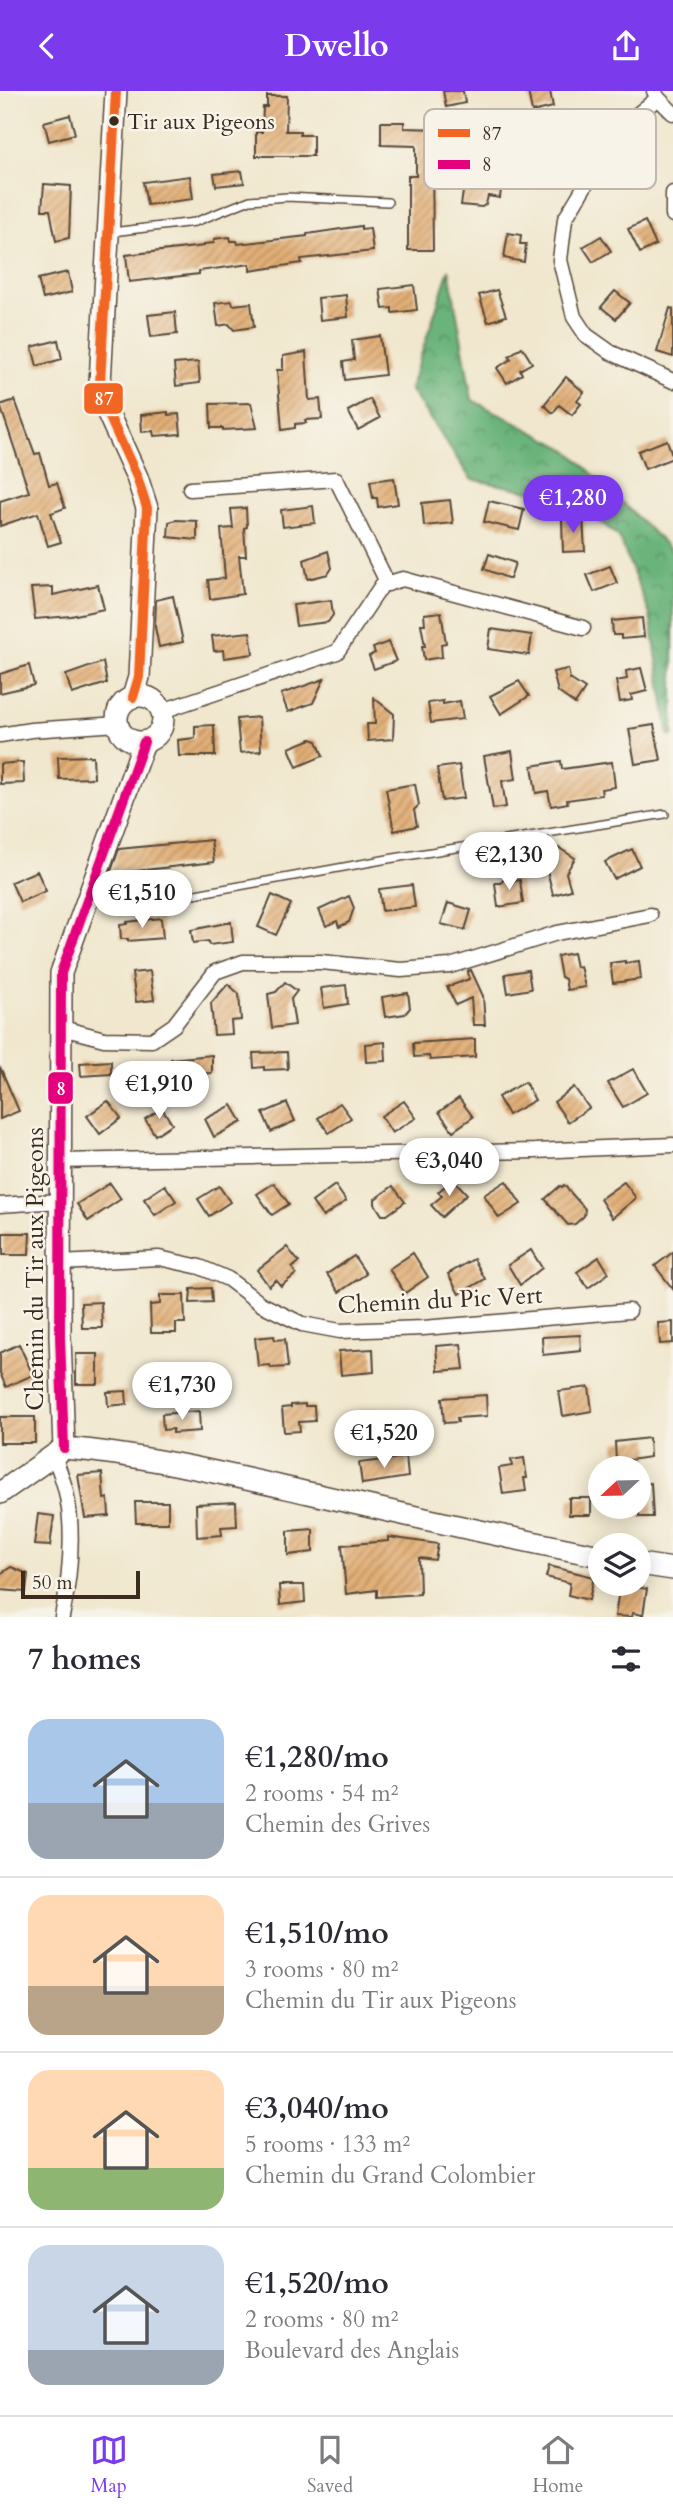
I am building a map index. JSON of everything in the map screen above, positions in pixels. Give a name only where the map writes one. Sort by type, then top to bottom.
[{"type":"street","points":[[116,91],[100,383],[106,409],[137,477],[147,508],[138,690],[118,711],[118,724],[125,737],[138,742],[156,736],[163,724],[162,711],[154,701],[138,690]]},
{"type":"street","points":[[643,109],[656,95],[673,113]]},
{"type":"street","points":[[583,189],[565,219],[560,260],[574,317],[586,335],[610,352],[673,381]]},
{"type":"street","points":[[673,193],[673,215]]},
{"type":"street","points":[[190,489],[335,479],[388,584]]},
{"type":"street","points":[[162,711],[337,652],[382,586],[403,579],[583,628]]},
{"type":"street","points":[[0,735],[31,730],[118,724]]},
{"type":"street","name":"Chemin du Tir aux Pigeons","points":[[59,1452],[61,974],[135,766],[138,742]]},
{"type":"street","points":[[62,1028],[104,1039],[152,1040],[174,1024],[215,972],[243,962],[321,962],[401,970],[450,966],[557,933],[650,915]]},
{"type":"street","points":[[61,1161],[673,1145]]},
{"type":"street","points":[[0,1205],[60,1201]]},
{"type":"street","name":"Chemin du Pic Vert","points":[[60,1263],[159,1258],[200,1267],[228,1279],[261,1304],[302,1324],[340,1331],[423,1328],[629,1311]]},
{"type":"street","points":[[0,1493],[59,1452],[97,1451],[247,1479],[337,1503],[588,1554]]},
{"type":"street","points":[[59,1452],[71,1544],[68,1591],[62,1617]]},
{"type":"street","points":[[651,1566],[673,1569]]},
{"type":"lane","points":[[108,233],[195,222],[250,200],[287,197],[388,202]]},
{"type":"lane","points":[[88,897],[129,906],[388,859],[665,814]]},
{"type":"green space","points":[[449,269],[472,400],[568,450],[673,552],[673,736],[669,735],[650,615],[619,537],[581,506],[548,495],[471,479],[410,389]]},
{"type":"building","points":[[443,91],[463,91],[465,103],[446,107]]},
{"type":"building","points":[[528,91],[550,91],[553,107],[531,109]]},
{"type":"building","points":[[267,96],[287,96],[286,131],[313,135],[313,156],[256,156],[256,132],[262,132],[263,107],[267,107]]},
{"type":"building","points":[[70,115],[75,134],[49,141],[44,122]]},
{"type":"building","points":[[381,122],[404,122],[404,128],[424,129],[424,189],[432,189],[433,250],[408,250],[408,176],[416,176],[416,146],[381,145]]},
{"type":"building","points":[[242,171],[244,183],[216,186],[214,174]]},
{"type":"building","points":[[190,176],[193,199],[147,205],[143,182]]},
{"type":"building","points":[[44,184],[71,186],[69,238],[56,241],[50,210],[42,210]]},
{"type":"building","points":[[463,189],[501,189],[500,198],[488,196],[482,207],[461,205]]},
{"type":"building","points":[[645,221],[656,245],[640,253],[628,229]]},
{"type":"building","points":[[361,226],[361,229],[370,228],[373,251],[301,259],[302,263],[250,271],[250,264],[199,271],[199,274],[129,282],[126,255],[204,246],[214,243],[214,239],[230,237],[231,241],[237,241],[238,244]]},
{"type":"building","points":[[508,233],[521,235],[520,244],[526,244],[524,262],[504,258]]},
{"type":"building","points":[[601,236],[611,251],[593,262],[583,247]]},
{"type":"building","points":[[68,272],[72,292],[43,299],[38,279]]},
{"type":"building","points":[[414,285],[417,310],[392,313],[392,308],[383,309],[380,289]]},
{"type":"building","points":[[497,290],[506,316],[488,322],[479,295]]},
{"type":"building","points":[[615,291],[630,303],[616,319],[601,307]]},
{"type":"building","points":[[346,295],[348,317],[320,320],[318,298]]},
{"type":"building","points":[[232,301],[233,305],[251,303],[254,327],[234,330],[229,324],[218,326],[215,303]]},
{"type":"building","points":[[670,308],[673,309],[673,357],[657,352]]},
{"type":"building","points":[[175,312],[177,334],[151,337],[148,315]]},
{"type":"building","points":[[380,336],[385,375],[345,380],[343,362],[354,360],[352,340]]},
{"type":"building","points":[[58,340],[62,359],[37,366],[32,347]]},
{"type":"building","points":[[522,347],[532,363],[520,370],[522,374],[507,383],[497,368],[511,359],[509,356]]},
{"type":"building","points":[[306,352],[309,400],[320,399],[322,419],[305,420],[306,423],[295,424],[295,428],[282,430],[277,370],[283,370],[283,356]]},
{"type":"building","points":[[198,362],[200,383],[176,386],[174,364]]},
{"type":"building","points":[[566,377],[584,392],[577,401],[581,404],[572,415],[559,405],[553,413],[544,405]]},
{"type":"building","points":[[370,399],[380,418],[358,430],[348,411]]},
{"type":"building","points":[[15,400],[35,454],[40,453],[49,485],[57,483],[65,508],[51,513],[61,542],[48,546],[38,513],[0,526],[0,501],[29,492],[0,405]]},
{"type":"building","points":[[251,403],[257,428],[211,428],[210,404]]},
{"type":"building","points":[[168,412],[168,415],[179,414],[181,434],[154,436],[153,431],[142,432],[141,415]]},
{"type":"building","points":[[667,440],[673,458],[645,469],[638,451]]},
{"type":"building","points":[[394,478],[398,504],[378,507],[377,498],[373,498],[370,481]]},
{"type":"building","points":[[450,500],[453,523],[424,526],[422,503]]},
{"type":"building","points":[[489,501],[524,509],[519,530],[484,522]]},
{"type":"building","points":[[313,506],[315,523],[283,527],[281,510]]},
{"type":"building","points":[[246,508],[246,556],[239,556],[243,594],[210,599],[208,580],[225,578],[221,529],[233,528],[231,509]]},
{"type":"building","points":[[583,518],[585,551],[563,552],[562,519]]},
{"type":"building","points":[[197,521],[197,540],[168,537],[169,522]]},
{"type":"building","points":[[328,551],[332,568],[328,574],[308,579],[304,560]]},
{"type":"building","points":[[489,554],[515,563],[510,579],[484,569]]},
{"type":"building","points":[[610,566],[617,583],[594,592],[587,575]]},
{"type":"building","points":[[98,585],[104,609],[71,616],[35,619],[31,588],[53,587],[53,595]]},
{"type":"building","points":[[173,596],[183,642],[159,647],[155,627],[156,600]]},
{"type":"building","points":[[331,600],[333,615],[328,622],[296,626],[293,605]]},
{"type":"building","points":[[441,612],[446,643],[441,644],[442,657],[424,660],[422,646],[425,646],[421,624],[425,624],[424,614]]},
{"type":"building","points":[[642,618],[644,637],[621,639],[621,635],[613,635],[612,621]]},
{"type":"building","points":[[491,629],[532,635],[529,655],[488,649]]},
{"type":"building","points":[[250,632],[253,654],[224,658],[223,650],[214,651],[212,636]]},
{"type":"building","points":[[388,642],[396,661],[374,669],[369,656],[375,653],[373,648]]},
{"type":"building","points":[[103,662],[107,683],[72,694],[66,675]]},
{"type":"building","points":[[29,665],[34,685],[0,693],[0,674]]},
{"type":"building","points":[[641,668],[647,691],[631,695],[632,700],[620,702],[616,681],[627,679],[626,671]]},
{"type":"building","points":[[568,669],[570,679],[585,689],[575,704],[558,692],[553,672]]},
{"type":"building","points":[[324,679],[313,703],[288,712],[281,694]]},
{"type":"building","points":[[519,681],[529,696],[501,714],[490,696]]},
{"type":"building","points":[[374,698],[394,714],[393,739],[368,741],[367,724],[375,724]]},
{"type":"building","points":[[443,701],[443,704],[460,701],[463,719],[431,723],[428,703]]},
{"type":"building","points":[[259,717],[261,751],[240,753],[237,719]]},
{"type":"building","points":[[214,725],[215,756],[179,756],[178,740],[195,738],[195,726]]},
{"type":"building","points":[[654,725],[661,760],[635,764],[629,729]]},
{"type":"building","points":[[311,739],[317,741],[323,756],[297,767],[289,748]]},
{"type":"building","points":[[512,751],[516,779],[502,781],[506,807],[493,809],[484,756]]},
{"type":"building","points":[[93,756],[94,778],[59,779],[58,757]]},
{"type":"building","points":[[561,761],[562,769],[612,762],[615,787],[601,789],[602,795],[567,800],[568,803],[551,806],[548,791],[536,793],[532,766]]},
{"type":"building","points":[[23,762],[24,783],[0,784],[0,764]]},
{"type":"building","points":[[459,765],[464,798],[442,801],[437,768]]},
{"type":"building","points":[[415,784],[419,805],[414,810],[417,826],[394,831],[386,789]]},
{"type":"building","points":[[211,840],[214,862],[110,874],[119,849]]},
{"type":"building","points":[[559,848],[575,858],[566,873],[571,890],[553,895],[547,870]]},
{"type":"building","points":[[632,849],[640,866],[614,879],[605,862]]},
{"type":"building","points":[[37,871],[46,891],[20,902],[11,882]]},
{"type":"building","points":[[507,875],[514,881],[520,880],[523,903],[498,907],[495,883],[501,883]]},
{"type":"building","points":[[412,885],[415,907],[382,911],[379,889]]},
{"type":"building","points":[[272,895],[291,904],[276,935],[258,927]]},
{"type":"building","points":[[349,896],[354,908],[349,922],[339,927],[337,921],[326,926],[319,910]]},
{"type":"building","points":[[448,903],[471,910],[465,930],[441,924]]},
{"type":"building","points":[[161,918],[163,938],[128,941],[121,939],[120,925]]},
{"type":"building","points":[[231,922],[233,942],[209,945],[208,941],[193,943],[191,930]]},
{"type":"building","points":[[573,953],[576,967],[580,966],[585,987],[567,990],[557,956]]},
{"type":"building","points":[[639,961],[641,979],[613,983],[610,963]]},
{"type":"building","points":[[471,970],[483,996],[485,1025],[473,1025],[471,998],[456,1005],[447,987],[469,979],[468,971]]},
{"type":"building","points":[[528,970],[531,989],[508,993],[505,974]]},
{"type":"building","points":[[150,971],[154,1000],[136,1002],[132,973]]},
{"type":"building","points":[[285,982],[297,991],[291,999],[295,1025],[272,1028],[268,994],[276,992]]},
{"type":"building","points":[[228,984],[239,994],[241,1020],[231,1021],[232,1034],[214,1035],[211,1003]]},
{"type":"building","points":[[346,985],[348,1004],[324,1008],[321,988]]},
{"type":"building","points":[[408,993],[410,1008],[405,1014],[385,1017],[382,997]]},
{"type":"building","points":[[475,1039],[475,1057],[430,1060],[429,1056],[414,1057],[413,1043]]},
{"type":"building","points":[[385,1042],[386,1061],[366,1062],[365,1044]]},
{"type":"building","points":[[287,1052],[288,1069],[254,1068],[253,1053]]},
{"type":"building","points":[[212,1055],[212,1073],[171,1075],[171,1059]]},
{"type":"building","points":[[111,1061],[111,1074],[81,1076],[80,1063]]},
{"type":"building","points":[[0,1067],[19,1111],[0,1119]]},
{"type":"building","points":[[633,1069],[647,1093],[623,1107],[608,1083]]},
{"type":"building","points":[[525,1082],[535,1100],[508,1115],[498,1097]]},
{"type":"building","points":[[574,1087],[589,1108],[568,1122],[554,1102]]},
{"type":"building","points":[[459,1098],[473,1117],[453,1131],[439,1112]]},
{"type":"building","points":[[108,1101],[121,1118],[100,1134],[87,1116]]},
{"type":"building","points":[[404,1101],[416,1118],[392,1133],[381,1116]]},
{"type":"building","points":[[287,1103],[295,1121],[271,1132],[263,1113]]},
{"type":"building","points":[[340,1103],[351,1118],[329,1133],[318,1118]]},
{"type":"building","points":[[232,1105],[242,1122],[214,1137],[205,1119]]},
{"type":"building","points":[[162,1108],[172,1124],[155,1135],[145,1119]]},
{"type":"building","points":[[453,1179],[467,1194],[442,1217],[431,1205],[442,1196],[438,1192]]},
{"type":"building","points":[[506,1181],[521,1204],[499,1218],[484,1195]]},
{"type":"building","points":[[624,1182],[636,1198],[612,1218],[600,1199]]},
{"type":"building","points":[[110,1183],[121,1199],[88,1221],[77,1204]]},
{"type":"building","points":[[274,1183],[289,1204],[272,1215],[257,1194]]},
{"type":"building","points":[[165,1185],[176,1201],[155,1215],[144,1199]]},
{"type":"building","points":[[335,1185],[346,1201],[323,1217],[312,1202]]},
{"type":"building","points":[[564,1185],[585,1209],[584,1216],[575,1224],[568,1225],[545,1199]]},
{"type":"building","points":[[219,1186],[230,1202],[209,1216],[198,1199]]},
{"type":"building","points":[[393,1186],[405,1202],[387,1215],[382,1215],[375,1199]]},
{"type":"building","points":[[3,1233],[30,1233],[29,1255],[3,1255]]},
{"type":"building","points":[[287,1247],[299,1262],[292,1268],[296,1274],[281,1286],[276,1280],[269,1286],[257,1270]]},
{"type":"building","points":[[531,1250],[542,1268],[520,1285],[508,1265]]},
{"type":"building","points":[[673,1252],[673,1289],[655,1266]]},
{"type":"building","points":[[413,1253],[428,1277],[405,1293],[389,1269]]},
{"type":"building","points":[[354,1256],[366,1274],[339,1292],[327,1274]]},
{"type":"building","points":[[599,1257],[609,1273],[588,1288],[577,1272]]},
{"type":"building","points":[[474,1259],[485,1279],[459,1294],[448,1274]]},
{"type":"building","points":[[211,1288],[212,1302],[190,1303],[191,1289]]},
{"type":"building","points":[[160,1295],[184,1295],[185,1323],[176,1323],[176,1333],[151,1333],[150,1305],[160,1304]]},
{"type":"building","points":[[101,1302],[102,1328],[82,1328],[81,1303]]},
{"type":"building","points":[[673,1322],[673,1343],[660,1344],[658,1323]]},
{"type":"building","points":[[580,1335],[581,1351],[543,1355],[542,1337]]},
{"type":"building","points":[[274,1336],[275,1340],[285,1339],[288,1367],[258,1366],[255,1338]]},
{"type":"building","points":[[19,1344],[33,1375],[6,1387],[0,1373],[0,1353]]},
{"type":"building","points":[[461,1344],[464,1369],[438,1371],[436,1346]]},
{"type":"building","points":[[373,1349],[374,1372],[341,1375],[339,1351]]},
{"type":"building","points":[[76,1354],[98,1354],[98,1384],[76,1384]]},
{"type":"building","points":[[589,1387],[592,1411],[563,1416],[559,1391]]},
{"type":"building","points":[[126,1391],[127,1404],[108,1406],[107,1392]]},
{"type":"building","points":[[486,1395],[487,1416],[457,1418],[458,1422],[444,1423],[442,1398]]},
{"type":"building","points":[[305,1404],[314,1406],[315,1421],[299,1422],[300,1431],[284,1432],[282,1408]]},
{"type":"building","points":[[199,1411],[200,1431],[173,1433],[173,1429],[163,1430],[162,1414]]},
{"type":"building","points":[[0,1417],[35,1417],[35,1443],[0,1443]]},
{"type":"building","points":[[649,1438],[650,1456],[616,1456],[615,1442]]},
{"type":"building","points":[[406,1457],[408,1477],[362,1484],[359,1463]]},
{"type":"building","points":[[524,1458],[526,1491],[503,1494],[499,1468],[512,1466],[511,1460]]},
{"type":"building","points":[[102,1473],[104,1499],[108,1498],[109,1516],[85,1518],[78,1475]]},
{"type":"building","points":[[651,1483],[653,1517],[651,1517]]},
{"type":"building","points":[[569,1498],[588,1498],[588,1515],[569,1515]]},
{"type":"building","points":[[135,1502],[168,1502],[168,1523],[136,1523]]},
{"type":"building","points":[[236,1502],[237,1526],[221,1527],[222,1535],[197,1537],[196,1504]]},
{"type":"building","points":[[38,1514],[54,1516],[50,1546],[34,1545]]},
{"type":"building","points":[[313,1529],[313,1552],[288,1555],[288,1531]]},
{"type":"building","points":[[388,1537],[438,1544],[435,1560],[419,1558],[420,1594],[377,1597],[377,1590],[346,1594],[342,1545],[388,1541]]},
{"type":"building","points":[[549,1566],[588,1576],[589,1600],[568,1595],[570,1583],[546,1577]]},
{"type":"building","points":[[11,1567],[28,1574],[26,1592],[0,1590],[0,1574]]},
{"type":"building","points":[[279,1585],[304,1585],[305,1602],[280,1605]]},
{"type":"building","points":[[618,1596],[646,1596],[643,1615],[633,1613],[632,1617],[615,1616]]},
{"type":"transit line","name":"87","points":[[116,91],[100,383],[106,409],[137,477],[147,508],[139,677],[133,697]]},
{"type":"transit line","name":"8","points":[[64,1448],[60,1337],[61,973],[144,742]]},
{"type":"place","name":"Tir aux Pigeons","points":[[114,121]]}]
